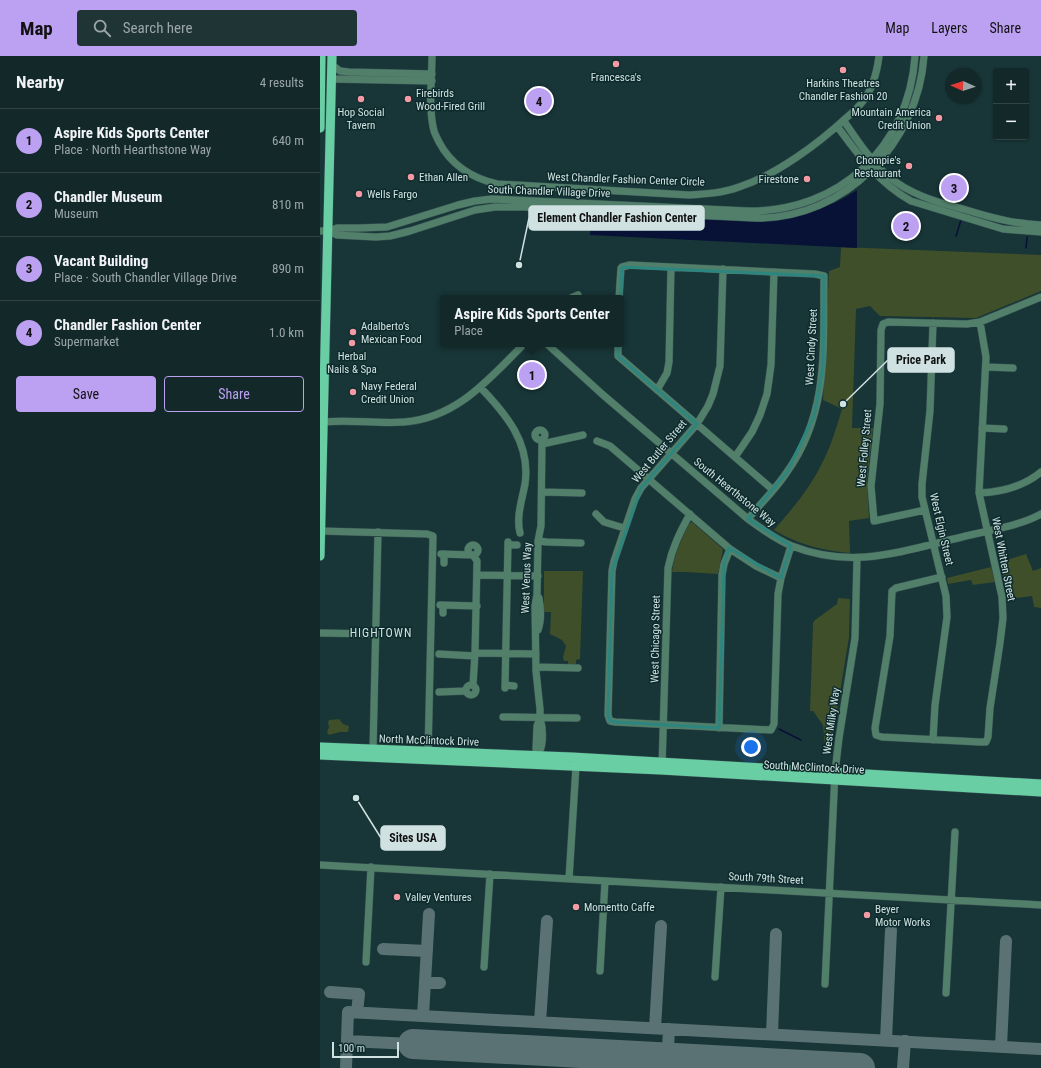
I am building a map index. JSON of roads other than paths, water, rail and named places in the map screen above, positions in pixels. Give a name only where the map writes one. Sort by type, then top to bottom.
[{"type":"main road","points":[[320,128],[321,56]]},
{"type":"main road","points":[[325,56],[326,70],[332,79]]},
{"type":"main road","points":[[320,556],[324,231],[331,110],[332,60]]},
{"type":"main road","points":[[320,74],[327,83],[327,99],[331,110]]},
{"type":"main road","name":"North McClintock Drive","points":[[320,747],[373,750],[428,756]]},
{"type":"main road","name":"North McClintock Drive","points":[[320,755],[428,756],[538,760]]},
{"type":"main road","name":"South McClintock Drive","points":[[538,760],[835,776],[1041,784]]},
{"type":"main road","name":"South McClintock Drive","points":[[835,776],[1041,792]]},
{"type":"street","name":"West Chandler Fashion Center Circle","points":[[432,56],[431,112],[434,132],[443,151],[465,172],[481,180],[497,184],[689,195],[717,192],[740,187],[772,172],[816,144],[844,121],[863,101],[871,89],[875,79],[879,56]]},
{"type":"street","points":[[872,165],[902,114],[911,86],[915,56]]},
{"type":"street","points":[[872,165],[897,139],[910,115],[920,84],[924,56]]},
{"type":"street","points":[[332,60],[340,71],[432,78]]},
{"type":"street","points":[[332,79],[432,78]]},
{"type":"street","points":[[844,121],[872,165],[914,192],[935,201],[1004,221],[1041,225]]},
{"type":"street","points":[[837,126],[901,196],[918,204],[1003,229],[1041,232]]},
{"type":"street","name":"South Chandler Village Drive","points":[[324,231],[337,228],[382,227],[470,202],[492,199],[758,211],[778,209],[804,203],[828,193],[872,165]]},
{"type":"street","name":"South Chandler Village Drive","points":[[324,231],[337,235],[385,236],[402,233],[475,210],[495,207],[772,218],[797,213],[827,202],[846,191],[872,165]]},
{"type":"street","points":[[382,227],[385,236]]},
{"type":"street","points":[[619,295],[622,267],[630,265],[774,272],[772,365],[767,394],[752,432],[735,457]]},
{"type":"street","points":[[657,390],[667,373],[669,362],[671,267]]},
{"type":"street","name":"West Butler Street","points":[[664,725],[610,721],[608,715],[612,571],[634,499],[641,488],[696,424],[708,406],[713,394],[719,374],[722,269]]},
{"type":"street","name":"West Cindy Street","points":[[748,518],[791,467],[804,442],[820,395],[823,366],[824,276],[815,274],[774,272]]},
{"type":"street","points":[[933,323],[967,324],[980,322],[1041,297]]},
{"type":"street","name":"West Folley Street","points":[[925,510],[874,521],[871,486],[880,404],[881,330],[883,324],[888,322],[933,323]]},
{"type":"street","name":"West Whitten Street","points":[[933,740],[986,742],[1003,618],[1002,597],[979,493],[986,367],[986,348],[980,322]]},
{"type":"street","name":"West Elgin Street","points":[[933,323],[930,411],[922,484],[922,497],[946,596],[947,618],[935,705],[933,740]]},
{"type":"street","points":[[322,422],[398,422],[424,419],[453,407],[472,394],[521,347]]},
{"type":"street","name":"South Hearthstone Way","points":[[550,347],[671,453],[748,518],[765,531],[791,546],[820,555],[842,558],[889,555],[1040,516]]},
{"type":"street","points":[[618,347],[618,356],[773,490]]},
{"type":"street","points":[[986,367],[1013,368]]},
{"type":"street","points":[[480,387],[500,407],[508,418],[517,435],[522,450],[525,462],[526,479],[518,520],[520,533]]},
{"type":"street","points":[[982,428],[1004,429]]},
{"type":"street","name":"West Venus Way","points":[[536,654],[536,637],[541,615],[537,595],[538,541],[541,526],[542,442],[583,435]]},
{"type":"street","points":[[597,441],[610,446],[730,549],[756,566],[781,578]]},
{"type":"street","points":[[979,493],[1003,491],[1035,477],[1041,472]]},
{"type":"street","points":[[542,492],[582,493]]},
{"type":"street","points":[[596,514],[604,522],[624,528]]},
{"type":"street","name":"West Chicago Street","points":[[662,766],[668,568],[670,554],[677,536],[690,514]]},
{"type":"street","points":[[321,531],[427,534],[433,536],[428,756]]},
{"type":"street","points":[[373,750],[378,532]]},
{"type":"street","points":[[538,541],[581,543]]},
{"type":"street","points":[[514,686],[505,687],[508,543],[517,545]]},
{"type":"street","points":[[664,725],[771,730],[774,724],[777,609],[781,578],[791,546]]},
{"type":"street","points":[[719,728],[722,576],[724,564],[730,549]]},
{"type":"street","points":[[439,692],[466,691],[469,695],[474,694],[476,689],[473,685],[478,575],[477,561],[473,555],[442,554],[444,563]]},
{"type":"street","name":"West Milky Way","points":[[825,984],[835,776],[839,738],[855,638],[857,558]]},
{"type":"street","points":[[478,575],[538,576]]},
{"type":"street","points":[[933,740],[882,737],[876,735],[875,728],[890,636],[892,591],[896,588],[942,577]]},
{"type":"street","points":[[443,613],[441,605],[477,606]]},
{"type":"street","points":[[320,633],[376,634]]},
{"type":"street","points":[[439,654],[536,654],[540,700],[540,730],[536,750],[538,760]]},
{"type":"street","points":[[536,667],[578,668]]},
{"type":"street","points":[[503,717],[577,718]]},
{"type":"street","points":[[569,879],[574,762]]},
{"type":"street","points":[[946,993],[955,832]]},
{"type":"street","name":"South 79th Street","points":[[320,865],[1041,905]]},
{"type":"street","points":[[366,962],[371,867]]},
{"type":"street","points":[[484,967],[490,874]]},
{"type":"street","points":[[600,971],[605,880]]},
{"type":"street","points":[[715,977],[721,887]]},
{"type":"water","points":[[857,190],[857,248],[590,235],[591,214],[763,221],[775,220],[812,212],[846,197]]},
{"type":"waterway","points":[[956,236],[961,220]]},
{"type":"waterway","points":[[1026,248],[1027,237]]},
{"type":"waterway","points":[[779,729],[801,740]]},
{"type":"place","name":"Francesca's","points":[[616,64]]},
{"type":"place","name":"Harkins Theatres Chandler Fashion 20","points":[[843,70]]},
{"type":"place","name":"Hop Social Tavern","points":[[361,99]]},
{"type":"place","name":"Firebirds Wood-Fired Grill","points":[[408,99]]},
{"type":"place","name":"Chandler Fashion Center","points":[[539,101]]},
{"type":"place","name":"Mountain America Credit Union","points":[[939,118]]},
{"type":"place","name":"Chompie's Restaurant","points":[[909,166]]},
{"type":"place","name":"Ethan Allen","points":[[411,177]]},
{"type":"place","name":"Firestone","points":[[807,179]]},
{"type":"place","name":"Vacant Building","points":[[954,188]]},
{"type":"place","name":"Wells Fargo","points":[[359,194]]},
{"type":"place","name":"Chandler Museum","points":[[906,226]]},
{"type":"place","name":"Element Chandler Fashion Center","points":[[519,265]]},
{"type":"place","name":"Adalberto’s Mexican Food","points":[[353,332]]},
{"type":"place","name":"Herbal Nails & Spa","points":[[352,343]]},
{"type":"place","name":"Aspire Kids Sports Center","points":[[532,375]]},
{"type":"place","name":"Navy Federal Credit Union","points":[[353,392]]},
{"type":"place","name":"Price Park","points":[[843,404]]},
{"type":"place","name":"Sites USA","points":[[356,798]]},
{"type":"place","name":"Valley Ventures","points":[[397,897]]},
{"type":"place","name":"Momentto Caffe","points":[[576,907]]},
{"type":"place","name":"Beyer Motor Works","points":[[867,915]]},
{"type":"district","name":"HIGHTOWN","points":[[381,633]]}]
